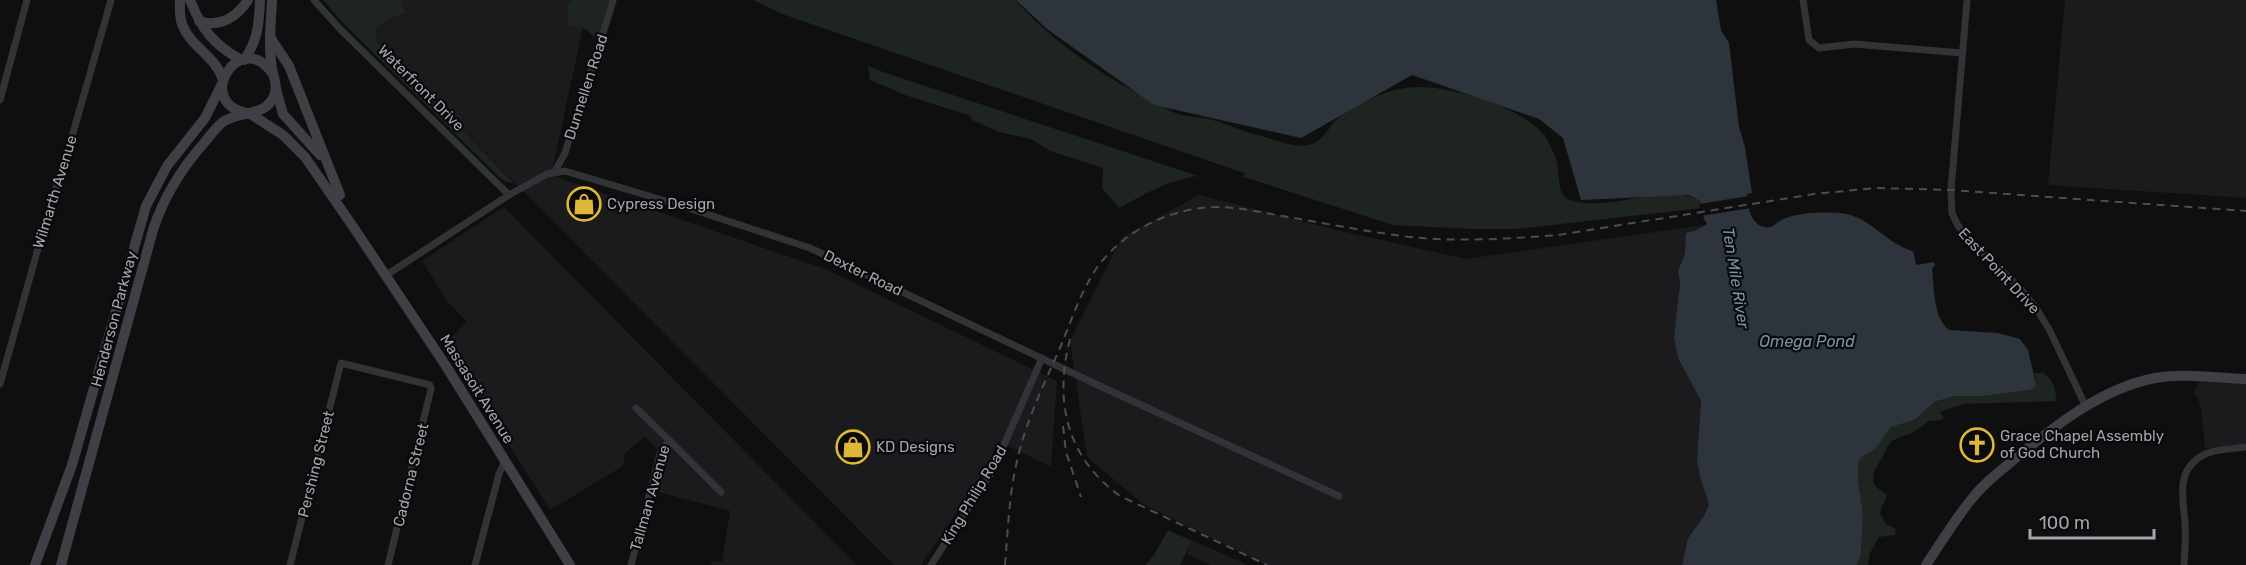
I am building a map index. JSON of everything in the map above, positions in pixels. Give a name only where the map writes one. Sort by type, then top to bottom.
[{"type":"main road","points":[[180,0],[184,29],[216,64],[227,102],[234,108],[248,113]]},
{"type":"main road","points":[[190,0],[199,21],[213,41],[242,60],[259,61],[272,73]]},
{"type":"main road","points":[[199,21],[211,23],[225,21],[238,13],[248,0]]},
{"type":"main road","name":"Henderson Parkway","points":[[35,565],[72,465],[146,206],[171,160],[209,112],[229,68],[242,60],[253,45],[257,35],[260,0]]},
{"type":"main road","points":[[272,0],[269,35],[272,73],[276,86]]},
{"type":"main road","points":[[269,35],[289,66],[340,195]]},
{"type":"main road","name":"Henderson Parkway","points":[[61,565],[161,208],[178,175],[217,128],[227,119],[260,111],[274,96],[276,86]]},
{"type":"main road","name":"Massasoit Avenue","points":[[276,86],[283,114],[317,151],[356,231]]},
{"type":"main road","name":"Massasoit Avenue","points":[[248,113],[278,131],[297,148],[356,231],[446,366],[570,565]]},
{"type":"main road","points":[[1926,565],[1971,500],[1985,485],[2033,444],[2086,407],[2127,386],[2156,378],[2246,379]]},
{"type":"street","points":[[0,100],[27,0]]},
{"type":"street","name":"Wilmarth Avenue","points":[[0,384],[111,0]]},
{"type":"street","name":"Waterfront Drive","points":[[314,0],[339,28],[508,195]]},
{"type":"street","points":[[1803,0],[1809,40],[1819,48],[1854,44],[1962,53]]},
{"type":"street","name":"East Point Drive","points":[[1967,0],[1951,190],[1952,213],[1968,239],[2018,286],[2036,308],[2050,331],[2086,407]]},
{"type":"street","name":"Dunnellen Road","points":[[555,171],[565,153],[613,1]]},
{"type":"street","points":[[385,276],[508,195],[555,171]]},
{"type":"street","name":"Dexter Road","points":[[555,171],[574,173],[810,248],[1339,496]]},
{"type":"street","name":"King Philip Road","points":[[931,565],[993,470],[1042,358]]},
{"type":"street","name":"Cadorna Street","points":[[341,363],[430,385],[431,394],[388,565]]},
{"type":"street","name":"Pershing Street","points":[[290,565],[341,363]]},
{"type":"street","name":"Tallman Avenue","points":[[631,565],[660,454],[669,440],[636,408]]},
{"type":"street","points":[[669,440],[722,492]]},
{"type":"street","points":[[2184,565],[2186,544],[2182,492],[2186,471],[2200,457],[2246,447]]},
{"type":"street","points":[[476,565],[499,474],[505,461]]},
{"type":"shaded area","points":[[323,0],[401,0],[406,14],[381,24],[375,31],[377,42],[514,183],[501,179],[344,24]]},
{"type":"shaded area","points":[[401,0],[589,0],[551,175],[825,269],[1057,381],[1051,467],[998,441],[985,470],[921,565],[894,565],[381,48],[375,31],[385,20],[406,14]]},
{"type":"shaded area","points":[[572,0],[612,0],[607,8],[597,40],[584,28],[567,27],[568,3]]},
{"type":"shaded area","points":[[753,0],[1015,0],[1029,15],[1078,56],[1113,79],[1167,109],[1182,115],[1209,119],[1283,143],[1302,146],[1318,141],[1336,120],[1375,97],[1409,87],[1450,91],[1486,100],[1534,125],[1551,147],[1556,159],[1560,188],[1570,200],[1602,203],[1669,194],[1700,201],[1702,208],[1517,229],[1393,225],[1244,177],[1244,173],[785,15]]},
{"type":"shaded area","points":[[2065,0],[2246,0],[2246,198],[2048,185]]},
{"type":"shaded area","points":[[868,66],[1198,176],[1167,184],[1119,208],[1102,188],[1103,168],[1050,151],[1031,139],[999,132],[972,120],[971,116],[908,96],[870,80]]},
{"type":"shaded area","points":[[1199,195],[1337,230],[1466,259],[1704,225],[1688,232],[1686,236],[1685,253],[1679,267],[1679,311],[1674,338],[1678,358],[1701,401],[1697,460],[1709,504],[1704,516],[1688,538],[1682,565],[1266,565],[1143,504],[1087,457],[1070,341],[1122,237]]},
{"type":"shaded area","points":[[504,207],[857,565],[711,565],[713,560],[722,562],[730,511],[658,492],[666,458],[645,437],[625,453],[623,466],[550,510],[445,344],[467,322],[448,302],[422,261]]},
{"type":"shaded area","points":[[2034,373],[2043,373],[2050,379],[2055,389],[2056,401],[1964,404],[1939,412],[1944,417],[1941,420],[1929,421],[1914,432],[1891,441],[1874,472],[1873,481],[1876,487],[1887,495],[1880,513],[1886,524],[1896,529],[1895,535],[1879,537],[1870,553],[1868,565],[1857,565],[1861,553],[1863,513],[1858,462],[1862,457],[1881,441],[1891,427],[1915,420],[1934,402],[1955,396],[2029,390],[2036,380]]},
{"type":"shaded area","points":[[2246,380],[2246,450],[2205,448],[2201,410],[2198,397],[2194,393],[2198,384],[2200,381]]},
{"type":"shaded area","points":[[1168,530],[1192,541],[1180,565],[1146,565],[1154,555]]},
{"type":"shaded area","points":[[1192,541],[1248,565],[1210,565],[1187,554]]},
{"type":"water","points":[[1016,0],[1716,0],[1721,30],[1729,43],[1739,127],[1745,147],[1752,193],[1747,194],[1754,220],[1761,226],[1769,227],[1792,216],[1840,213],[1869,224],[1894,242],[1913,251],[1916,265],[1934,262],[1935,266],[1932,268],[1937,310],[1949,330],[1998,333],[2020,339],[2028,350],[2036,384],[2029,390],[1983,396],[1955,396],[1934,402],[1915,420],[1891,427],[1877,447],[1858,462],[1863,513],[1861,553],[1857,565],[1682,565],[1688,538],[1704,516],[1709,504],[1697,460],[1701,401],[1678,358],[1674,338],[1680,283],[1678,271],[1685,253],[1686,233],[1707,224],[1700,201],[1689,195],[1581,200],[1563,138],[1539,119],[1412,75],[1301,138],[1154,105],[1047,29]]},
{"type":"pier","points":[[1749,196],[1751,208],[1701,216],[1699,204]]},
{"type":"railway","points":[[1005,565],[1011,498],[1022,442],[1037,399],[1077,305],[1096,269],[1120,243],[1148,224],[1181,212],[1198,208],[1234,208],[1395,235],[1455,240],[1558,235],[1814,194],[1876,188],[1951,190],[2246,211]]},
{"type":"railway","points":[[1070,339],[1063,384],[1065,406],[1076,446],[1087,464],[1120,496],[1267,565]]},
{"type":"railway","points":[[1063,426],[1066,452],[1081,497]]},
{"type":"place","name":"Cypress Design","points":[[584,204]]},
{"type":"place","name":"Grace Chapel Assembly of God Church","points":[[1977,445]]},
{"type":"place","name":"KD Designs","points":[[853,447]]},
{"type":"water label","name":"Ten Mile River","points":[[1736,278]]},
{"type":"water label","name":"Omega Pond","points":[[1807,341]]}]
